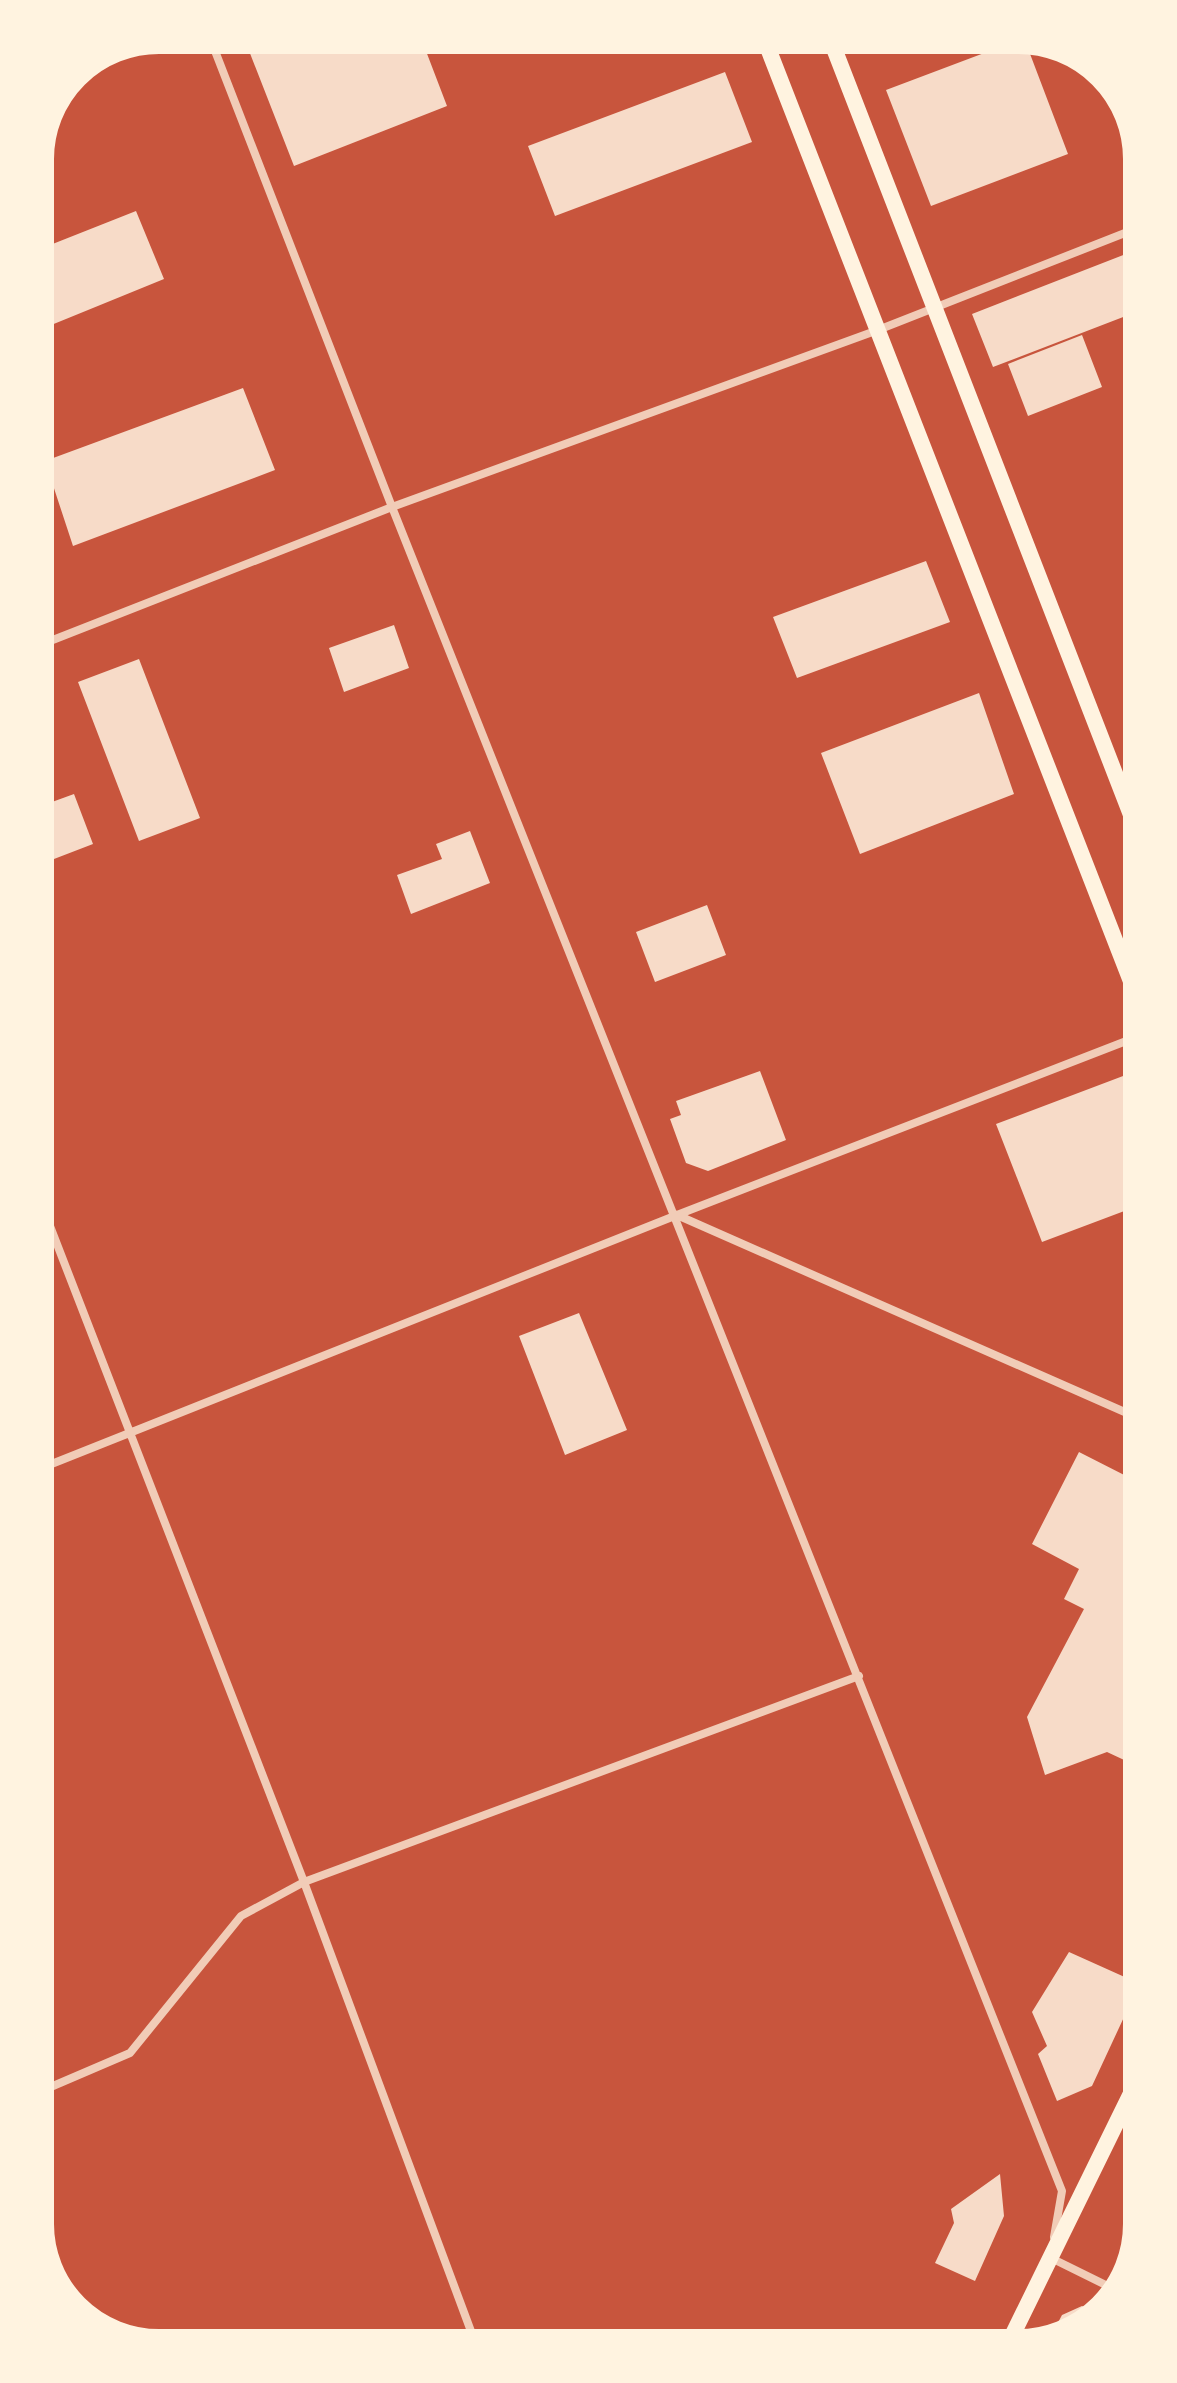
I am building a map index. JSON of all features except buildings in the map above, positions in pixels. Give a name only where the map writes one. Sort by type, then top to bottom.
[{"type":"main road","points":[[769,52],[1125,966]]},
{"type":"main road","points":[[835,52],[1125,799]]},
{"type":"main road","points":[[1014,2331],[1125,2105]]},
{"type":"street","points":[[215,52],[392,507],[677,1215],[1062,2191],[1050,2258],[1106,2285]]},
{"type":"street","points":[[52,640],[392,507],[935,309],[1125,233]]},
{"type":"street","points":[[52,1464],[677,1215],[1125,1041]]},
{"type":"street","points":[[677,1215],[1125,1412]]},
{"type":"street","points":[[52,1231],[304,1882],[471,2331]]},
{"type":"street","points":[[52,2086],[130,2053],[241,1916],[304,1882],[859,1676]]}]
